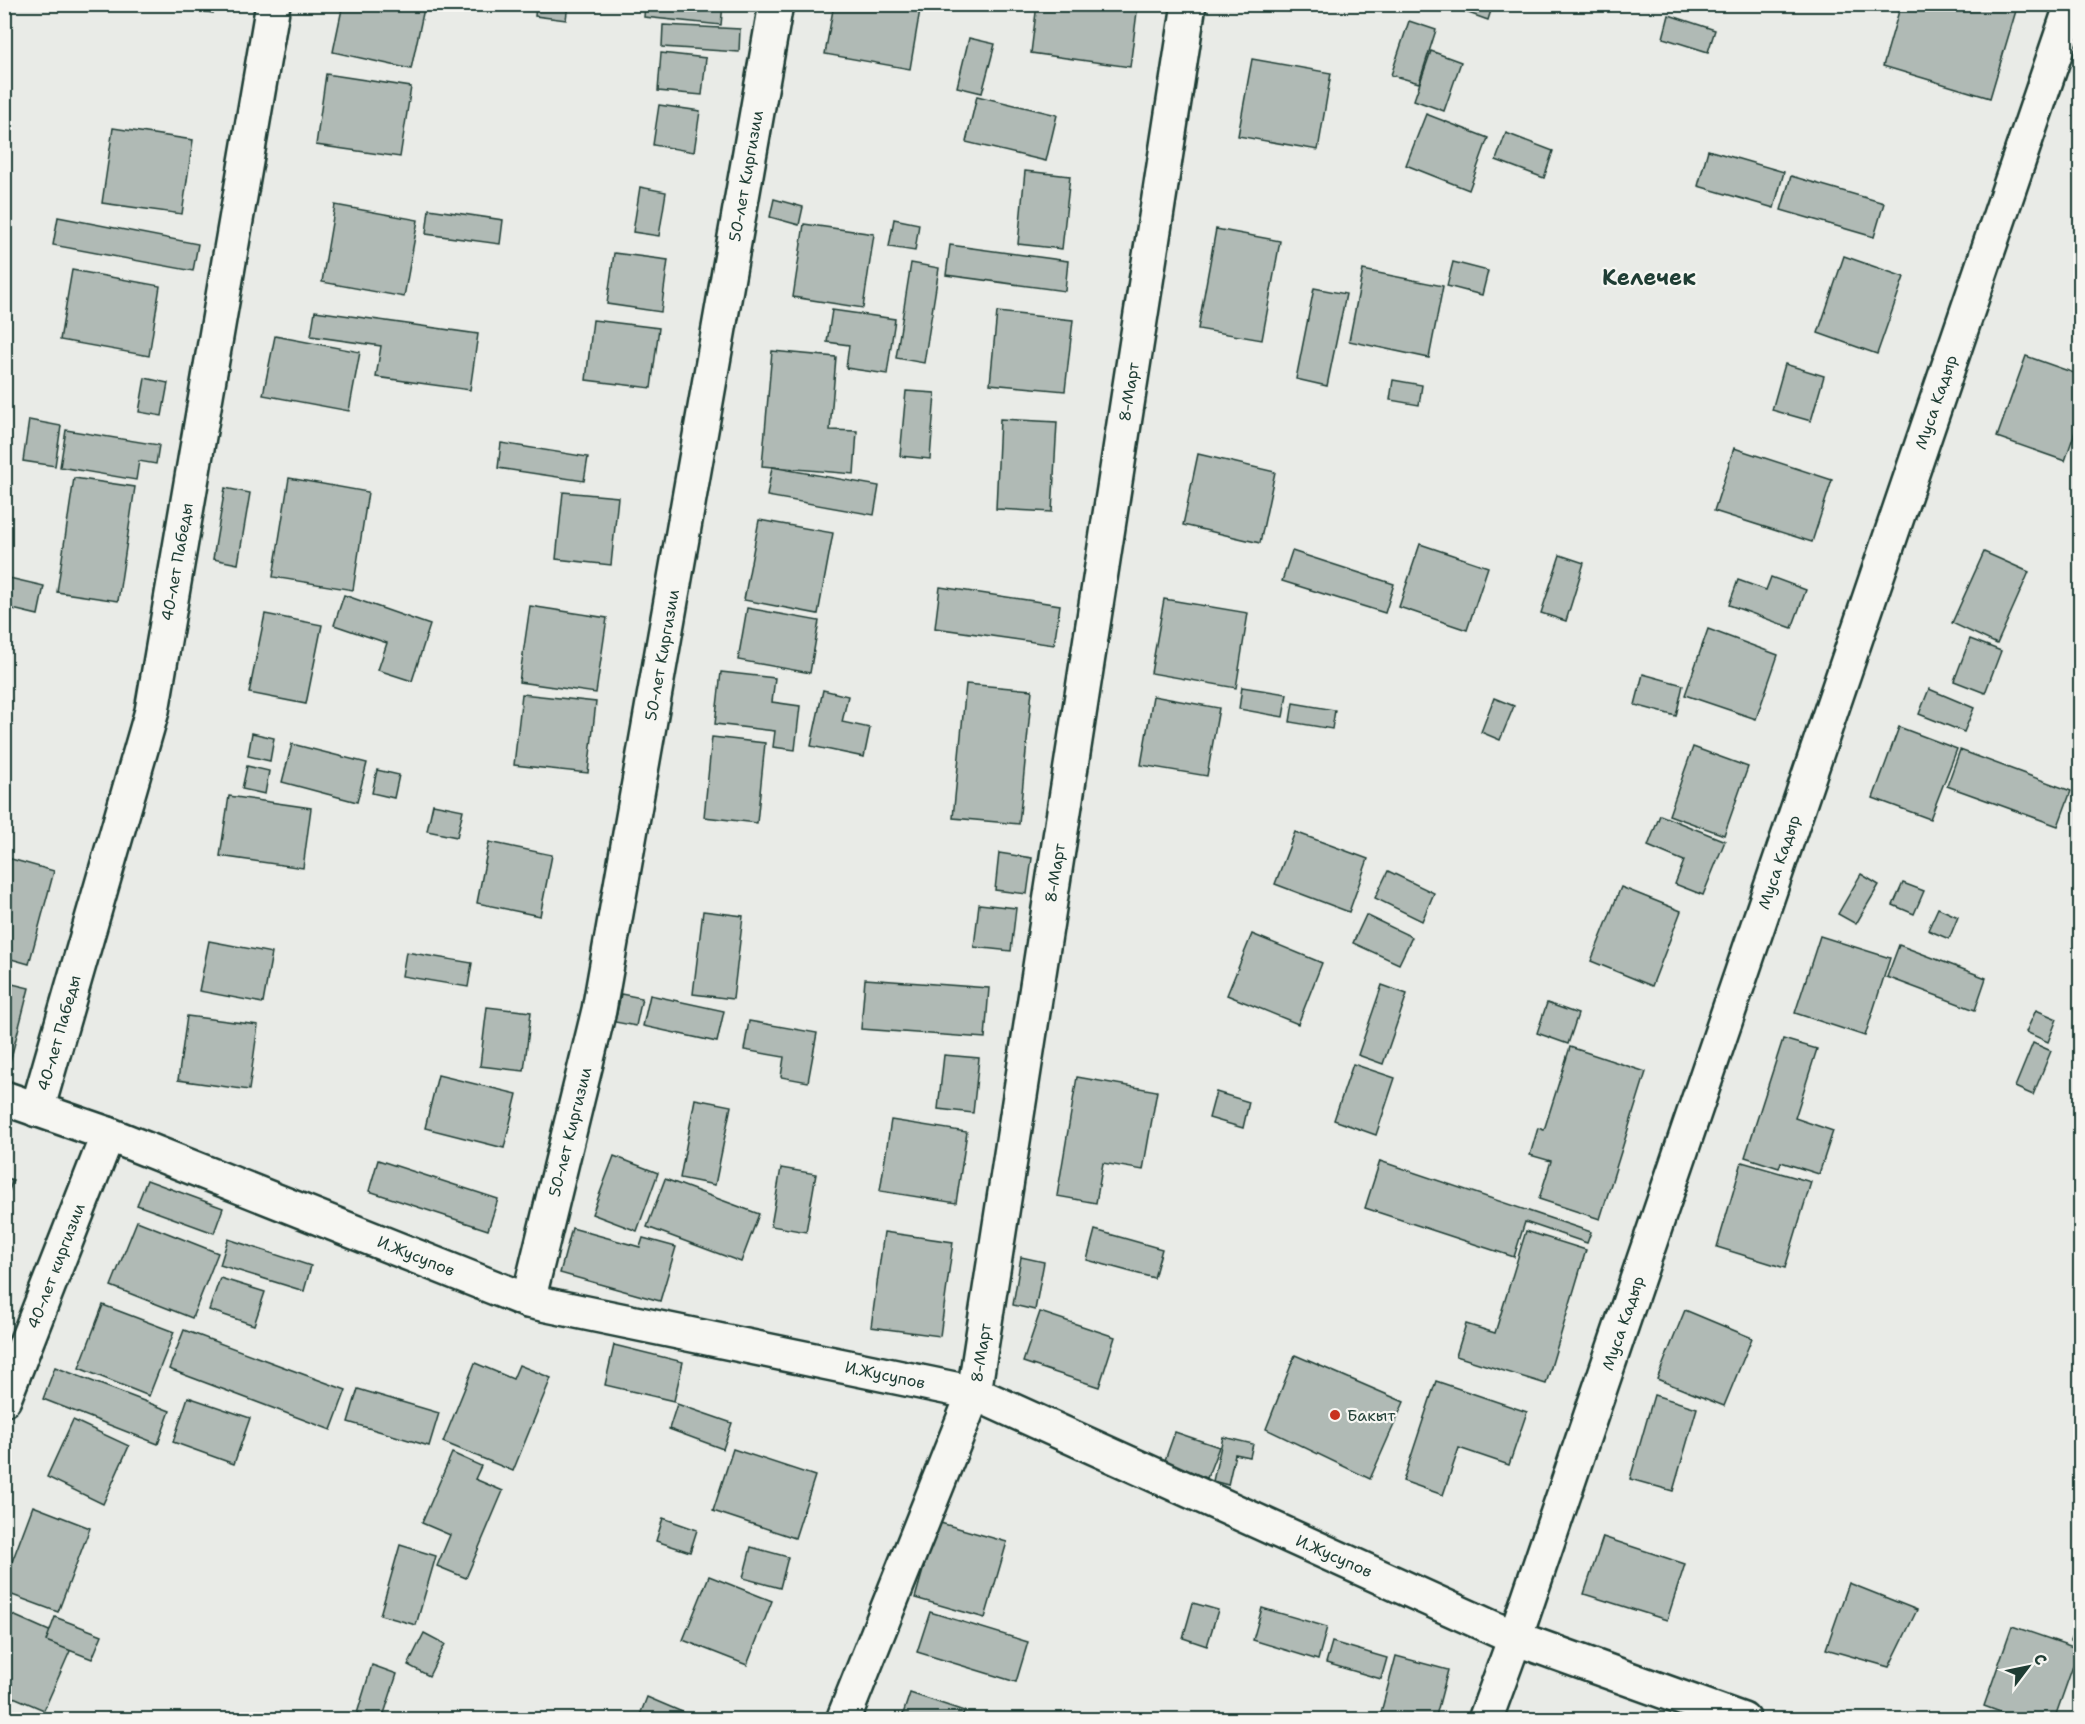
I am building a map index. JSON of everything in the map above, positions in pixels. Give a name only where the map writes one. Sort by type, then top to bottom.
[{"type":"street","name":"40-лет Пабеды","points":[[37,1110],[152,711],[273,4]]},
{"type":"street","name":"50-лет Киргизии","points":[[528,1301],[599,1010],[776,4]]},
{"type":"street","name":"8-Март","points":[[843,1719],[975,1393],[1189,4]]},
{"type":"street","name":"Муса Кадыр","points":[[1485,1719],[1515,1638],[2072,4]]},
{"type":"street","name":"И.Жусупов","points":[[4,1098],[108,1134],[528,1301],[975,1393],[1515,1638],[1743,1719]]},
{"type":"street","name":"40-лет киргизии","points":[[4,1399],[108,1134]]},
{"type":"building","points":[[170,4],[214,4],[213,13]]},
{"type":"building","points":[[343,4],[425,4],[411,69],[333,52]]},
{"type":"building","points":[[536,4],[568,4],[566,20],[535,16]]},
{"type":"building","points":[[645,4],[723,4],[721,25],[644,17]]},
{"type":"building","points":[[834,4],[921,4],[910,69],[825,54]]},
{"type":"building","points":[[1037,4],[1138,4],[1130,67],[1031,53]]},
{"type":"building","points":[[1443,4],[1493,4],[1488,20]]},
{"type":"building","points":[[1901,4],[2018,4],[1990,98],[1883,66]]},
{"type":"building","points":[[1669,15],[1715,30],[1708,52],[1663,38]]},
{"type":"building","points":[[1409,21],[1436,30],[1419,83],[1391,75]]},
{"type":"building","points":[[663,25],[740,29],[739,52],[662,47]]},
{"type":"building","points":[[969,38],[995,44],[982,93],[957,87]]},
{"type":"building","points":[[1431,51],[1461,62],[1444,111],[1414,100]]},
{"type":"building","points":[[661,53],[706,58],[702,95],[658,91]]},
{"type":"building","points":[[1252,59],[1331,73],[1318,150],[1238,136]]},
{"type":"building","points":[[326,74],[411,87],[400,157],[316,145]]},
{"type":"building","points":[[977,96],[1057,115],[1046,161],[966,142]]},
{"type":"building","points":[[659,105],[700,111],[694,152],[653,145]]},
{"type":"building","points":[[1426,114],[1488,138],[1469,190],[1406,165]]},
{"type":"building","points":[[113,128],[193,140],[182,214],[102,203]]},
{"type":"building","points":[[1506,133],[1553,151],[1544,178],[1496,160]]},
{"type":"building","points":[[1708,150],[1784,172],[1774,208],[1698,186]]},
{"type":"building","points":[[1025,171],[1070,176],[1062,249],[1018,244]]},
{"type":"building","points":[[1791,176],[1884,203],[1874,237],[1781,210]]},
{"type":"building","points":[[640,187],[666,192],[659,236],[633,232]]},
{"type":"building","points":[[774,199],[803,207],[799,225],[770,217]]},
{"type":"building","points":[[335,205],[418,220],[404,297],[322,282]]},
{"type":"building","points":[[429,209],[503,220],[500,244],[426,234]]},
{"type":"building","points":[[58,217],[198,244],[193,271],[53,245]]},
{"type":"building","points":[[894,219],[919,224],[915,251],[889,247]]},
{"type":"building","points":[[804,224],[874,234],[863,308],[793,297]]},
{"type":"building","points":[[1216,229],[1280,241],[1262,340],[1198,329]]},
{"type":"building","points":[[950,245],[1068,261],[1065,291],[946,275]]},
{"type":"building","points":[[614,253],[668,260],[661,312],[607,304]]},
{"type":"building","points":[[1844,256],[1904,277],[1877,354],[1818,333]]},
{"type":"building","points":[[1453,262],[1488,271],[1482,295],[1447,286]]},
{"type":"building","points":[[911,263],[939,268],[924,363],[896,358]]},
{"type":"building","points":[[72,270],[160,286],[149,356],[60,340]]},
{"type":"building","points":[[1363,270],[1443,286],[1429,358],[1349,341]]},
{"type":"building","points":[[1314,288],[1346,294],[1327,386],[1296,379]]},
{"type":"building","points":[[832,310],[895,319],[887,374],[846,368],[849,345],[827,342]]},
{"type":"building","points":[[315,311],[478,334],[470,390],[376,377],[381,346],[311,336]]},
{"type":"building","points":[[997,312],[1073,320],[1065,391],[990,384]]},
{"type":"building","points":[[593,320],[659,328],[651,388],[586,380]]},
{"type":"building","points":[[275,336],[360,352],[349,411],[263,395]]},
{"type":"building","points":[[772,351],[836,357],[830,430],[857,431],[854,474],[762,466]]},
{"type":"building","points":[[2026,356],[2080,375],[2080,417],[2065,461],[1997,437]]},
{"type":"building","points":[[1785,364],[1824,376],[1811,421],[1772,410]]},
{"type":"building","points":[[145,378],[168,383],[162,416],[139,412]]},
{"type":"building","points":[[1393,380],[1422,385],[1419,405],[1390,400]]},
{"type":"building","points":[[906,391],[935,393],[930,459],[900,456]]},
{"type":"building","points":[[1000,419],[1057,422],[1052,512],[996,509]]},
{"type":"building","points":[[29,420],[61,426],[55,466],[23,461]]},
{"type":"building","points":[[66,430],[159,445],[156,464],[139,461],[136,480],[60,467]]},
{"type":"building","points":[[501,443],[588,457],[584,481],[498,468]]},
{"type":"building","points":[[1734,448],[1832,480],[1812,542],[1714,511]]},
{"type":"building","points":[[1198,454],[1275,472],[1260,543],[1183,525]]},
{"type":"building","points":[[772,467],[879,486],[874,515],[767,496]]},
{"type":"building","points":[[74,478],[135,487],[118,601],[57,592]]},
{"type":"building","points":[[289,478],[368,492],[353,590],[273,577]]},
{"type":"building","points":[[225,488],[250,493],[238,564],[213,559]]},
{"type":"building","points":[[563,492],[618,497],[611,565],[556,559]]},
{"type":"building","points":[[759,520],[833,533],[818,614],[744,600]]},
{"type":"building","points":[[1420,544],[1488,567],[1467,630],[1399,607]]},
{"type":"building","points":[[1292,551],[1394,584],[1385,613],[1282,581]]},
{"type":"building","points":[[1984,552],[2029,572],[1997,644],[1952,623]]},
{"type":"building","points":[[1560,555],[1584,563],[1566,621],[1541,613]]},
{"type":"building","points":[[5,577],[44,586],[38,615],[4,607]]},
{"type":"building","points":[[1771,577],[1806,590],[1792,628],[1729,605],[1738,580],[1766,590]]},
{"type":"building","points":[[940,587],[1060,605],[1054,645],[935,628]]},
{"type":"building","points":[[344,595],[430,625],[412,681],[378,670],[387,643],[334,625]]},
{"type":"building","points":[[1164,599],[1248,613],[1236,688],[1151,673]]},
{"type":"building","points":[[530,606],[607,618],[596,693],[519,682]]},
{"type":"building","points":[[747,608],[819,621],[810,673],[738,660]]},
{"type":"building","points":[[265,614],[322,625],[306,704],[249,693]]},
{"type":"building","points":[[1708,629],[1778,655],[1756,719],[1685,695]]},
{"type":"building","points":[[1970,639],[2001,651],[1985,693],[1954,681]]},
{"type":"building","points":[[721,672],[775,678],[772,702],[800,706],[795,750],[773,747],[775,731],[715,724]]},
{"type":"building","points":[[1643,674],[1683,685],[1676,716],[1635,705]]},
{"type":"building","points":[[966,684],[1032,690],[1019,824],[953,818]]},
{"type":"building","points":[[1242,687],[1287,694],[1283,717],[1239,709]]},
{"type":"building","points":[[1929,689],[1974,708],[1964,732],[1919,714]]},
{"type":"building","points":[[823,690],[848,696],[842,722],[870,728],[864,757],[811,746]]},
{"type":"building","points":[[522,694],[596,702],[588,773],[514,765]]},
{"type":"building","points":[[1153,696],[1219,708],[1207,776],[1141,765]]},
{"type":"building","points":[[1494,698],[1514,706],[1500,740],[1481,732]]},
{"type":"building","points":[[1293,703],[1335,710],[1332,729],[1290,722]]},
{"type":"building","points":[[1899,727],[1957,749],[1930,819],[1873,798]]},
{"type":"building","points":[[252,733],[274,738],[270,761],[248,756]]},
{"type":"building","points":[[712,737],[765,743],[757,823],[704,817]]},
{"type":"building","points":[[292,744],[367,763],[357,802],[282,782]]},
{"type":"building","points":[[1693,747],[1748,767],[1724,835],[1669,815]]},
{"type":"building","points":[[1960,750],[2071,791],[2058,826],[1947,786]]},
{"type":"building","points":[[247,766],[269,771],[265,794],[242,789]]},
{"type":"building","points":[[377,770],[399,775],[394,798],[372,793]]},
{"type":"building","points":[[229,796],[311,808],[303,868],[220,856]]},
{"type":"building","points":[[433,804],[463,810],[457,837],[427,831]]},
{"type":"building","points":[[1660,815],[1725,841],[1703,895],[1675,884],[1684,861],[1648,846]]},
{"type":"building","points":[[1295,832],[1368,859],[1349,912],[1275,884]]},
{"type":"building","points":[[489,842],[552,855],[540,916],[477,903]]},
{"type":"building","points":[[999,853],[1032,858],[1027,894],[995,890]]},
{"type":"building","points":[[4,857],[54,871],[29,964],[4,957]]},
{"type":"building","points":[[1388,871],[1434,893],[1422,921],[1375,898]]},
{"type":"building","points":[[1861,874],[1879,885],[1856,924],[1838,914]]},
{"type":"building","points":[[1903,883],[1924,891],[1914,914],[1893,905]]},
{"type":"building","points":[[1621,887],[1681,911],[1652,986],[1591,961]]},
{"type":"building","points":[[979,904],[1016,908],[1011,951],[974,947]]},
{"type":"building","points":[[1938,908],[1958,917],[1949,939],[1928,930]]},
{"type":"building","points":[[703,911],[743,916],[733,999],[693,994]]},
{"type":"building","points":[[1366,915],[1412,937],[1399,964],[1353,943]]},
{"type":"building","points":[[1252,934],[1322,963],[1298,1024],[1227,995]]},
{"type":"building","points":[[1820,936],[1890,958],[1865,1036],[1795,1013]]},
{"type":"building","points":[[209,941],[272,953],[263,1003],[199,991]]},
{"type":"building","points":[[1899,945],[1986,978],[1975,1010],[1887,977]]},
{"type":"building","points":[[406,952],[472,963],[468,987],[402,976]]},
{"type":"building","points":[[865,979],[989,988],[985,1038],[861,1029]]},
{"type":"building","points":[[4,982],[29,988],[9,1066],[4,1065]]},
{"type":"building","points":[[1382,985],[1407,994],[1383,1064],[1358,1055]]},
{"type":"building","points":[[621,994],[642,998],[636,1026],[615,1022]]},
{"type":"building","points":[[650,995],[724,1011],[717,1042],[643,1026]]},
{"type":"building","points":[[1547,1003],[1578,1014],[1568,1044],[1537,1033]]},
{"type":"building","points":[[487,1007],[531,1012],[524,1071],[480,1066]]},
{"type":"building","points":[[2036,1010],[2057,1019],[2048,1042],[2026,1032]]},
{"type":"building","points":[[187,1016],[258,1025],[249,1090],[178,1080]]},
{"type":"building","points":[[749,1021],[817,1033],[808,1082],[781,1077],[784,1057],[744,1050]]},
{"type":"building","points":[[1783,1039],[1817,1049],[1795,1118],[1833,1131],[1819,1174],[1781,1162],[1779,1168],[1745,1157]]},
{"type":"building","points":[[2033,1043],[2051,1051],[2033,1095],[2015,1087]]},
{"type":"building","points":[[1570,1047],[1646,1072],[1600,1219],[1539,1199],[1551,1161],[1530,1155],[1538,1128],[1544,1130]]},
{"type":"building","points":[[944,1055],[979,1058],[973,1113],[938,1109]]},
{"type":"building","points":[[1353,1064],[1395,1078],[1376,1135],[1334,1120]]},
{"type":"building","points":[[438,1075],[517,1094],[504,1148],[425,1128]]},
{"type":"building","points":[[1077,1077],[1157,1091],[1143,1170],[1103,1163],[1096,1203],[1057,1196]]},
{"type":"building","points":[[1216,1092],[1249,1102],[1243,1128],[1209,1118]]},
{"type":"building","points":[[695,1099],[731,1106],[715,1185],[680,1178]]},
{"type":"building","points":[[891,1120],[967,1132],[956,1203],[880,1191]]},
{"type":"building","points":[[614,1156],[658,1173],[637,1231],[592,1214]]},
{"type":"building","points":[[378,1160],[498,1199],[488,1230],[369,1191]]},
{"type":"building","points":[[1380,1161],[1591,1232],[1587,1243],[1525,1222],[1514,1257],[1365,1208]]},
{"type":"building","points":[[1742,1162],[1811,1182],[1785,1268],[1717,1247]]},
{"type":"building","points":[[781,1168],[816,1174],[806,1232],[771,1226]]},
{"type":"building","points":[[4,1177],[13,1180],[4,1203]]},
{"type":"building","points":[[665,1179],[759,1214],[741,1262],[647,1227]]},
{"type":"building","points":[[147,1180],[223,1208],[214,1233],[137,1205]]},
{"type":"building","points":[[137,1221],[218,1253],[192,1318],[111,1286]]},
{"type":"building","points":[[572,1228],[640,1247],[643,1238],[676,1247],[660,1301],[560,1273]]},
{"type":"building","points":[[1095,1230],[1162,1249],[1154,1278],[1087,1260]]},
{"type":"building","points":[[1526,1231],[1586,1250],[1546,1384],[1456,1356],[1466,1324],[1495,1333]]},
{"type":"building","points":[[884,1232],[953,1242],[940,1336],[871,1327]]},
{"type":"building","points":[[228,1239],[311,1266],[304,1291],[220,1265]]},
{"type":"building","points":[[1021,1257],[1044,1262],[1035,1310],[1013,1305]]},
{"type":"building","points":[[220,1278],[265,1292],[254,1325],[209,1310]]},
{"type":"building","points":[[103,1305],[174,1332],[149,1396],[79,1368]]},
{"type":"building","points":[[1685,1310],[1752,1338],[1724,1406],[1657,1379]]},
{"type":"building","points":[[1040,1312],[1115,1337],[1099,1387],[1023,1362]]},
{"type":"building","points":[[184,1330],[346,1390],[331,1430],[169,1369]]},
{"type":"building","points":[[614,1345],[683,1362],[674,1401],[605,1385]]},
{"type":"building","name":"Бакыт","points":[[1295,1355],[1404,1402],[1370,1479],[1266,1429]]},
{"type":"building","points":[[475,1363],[513,1379],[519,1365],[551,1378],[513,1471],[443,1442]]},
{"type":"building","points":[[55,1367],[170,1411],[158,1444],[43,1399]]},
{"type":"building","points":[[1436,1381],[1527,1412],[1509,1465],[1459,1448],[1443,1495],[1403,1481]]},
{"type":"building","points":[[358,1389],[439,1413],[429,1446],[348,1422]]},
{"type":"building","points":[[1654,1395],[1697,1408],[1673,1491],[1630,1479]]},
{"type":"building","points":[[188,1397],[250,1418],[234,1464],[173,1442]]},
{"type":"building","points":[[677,1404],[732,1423],[723,1449],[669,1429]]},
{"type":"building","points":[[73,1420],[129,1446],[103,1504],[47,1477]]},
{"type":"building","points":[[1175,1432],[1219,1447],[1207,1478],[1164,1463]]},
{"type":"building","points":[[1223,1437],[1253,1444],[1250,1457],[1235,1454],[1228,1485],[1213,1481]]},
{"type":"building","points":[[733,1449],[815,1476],[795,1538],[713,1511]]},
{"type":"building","points":[[452,1453],[481,1466],[475,1479],[503,1491],[466,1578],[437,1566],[450,1535],[422,1523]]},
{"type":"building","points":[[33,1506],[90,1528],[58,1612],[4,1592],[4,1583]]},
{"type":"building","points":[[663,1518],[697,1530],[690,1552],[656,1541]]},
{"type":"building","points":[[937,1522],[1007,1542],[985,1618],[915,1598]]},
{"type":"building","points":[[1603,1537],[1685,1564],[1667,1620],[1584,1594]]},
{"type":"building","points":[[400,1545],[436,1556],[416,1625],[380,1615]]},
{"type":"building","points":[[751,1547],[788,1557],[780,1588],[743,1578]]},
{"type":"building","points":[[709,1576],[772,1601],[747,1665],[683,1640]]},
{"type":"building","points":[[1849,1583],[1917,1610],[1889,1667],[1826,1649]]},
{"type":"building","points":[[1193,1603],[1218,1610],[1207,1646],[1183,1638]]},
{"type":"building","points":[[1262,1608],[1327,1627],[1318,1660],[1253,1640]]},
{"type":"building","points":[[4,1611],[74,1642],[44,1710],[4,1693]]},
{"type":"building","points":[[930,1612],[1028,1642],[1016,1682],[917,1652]]},
{"type":"building","points":[[55,1617],[102,1635],[92,1659],[46,1641]]},
{"type":"building","points":[[2080,1620],[2080,1645],[2071,1640]]},
{"type":"building","points":[[2012,1626],[2079,1649],[2054,1720],[2022,1720],[1984,1706]]},
{"type":"building","points":[[424,1633],[445,1644],[429,1676],[408,1665]]},
{"type":"building","points":[[1332,1642],[1387,1658],[1381,1679],[1326,1663]]},
{"type":"building","points":[[1396,1656],[1448,1670],[1435,1720],[1379,1720]]},
{"type":"building","points":[[372,1665],[397,1674],[382,1720],[355,1720]]},
{"type":"building","points":[[910,1693],[964,1711],[961,1720],[901,1720]]},
{"type":"building","points":[[647,1697],[701,1720],[638,1720]]},
{"type":"place","name":"Бакыт","points":[[1335,1415]]},
{"type":"district","name":"Келечек","points":[[1649,277]]}]
